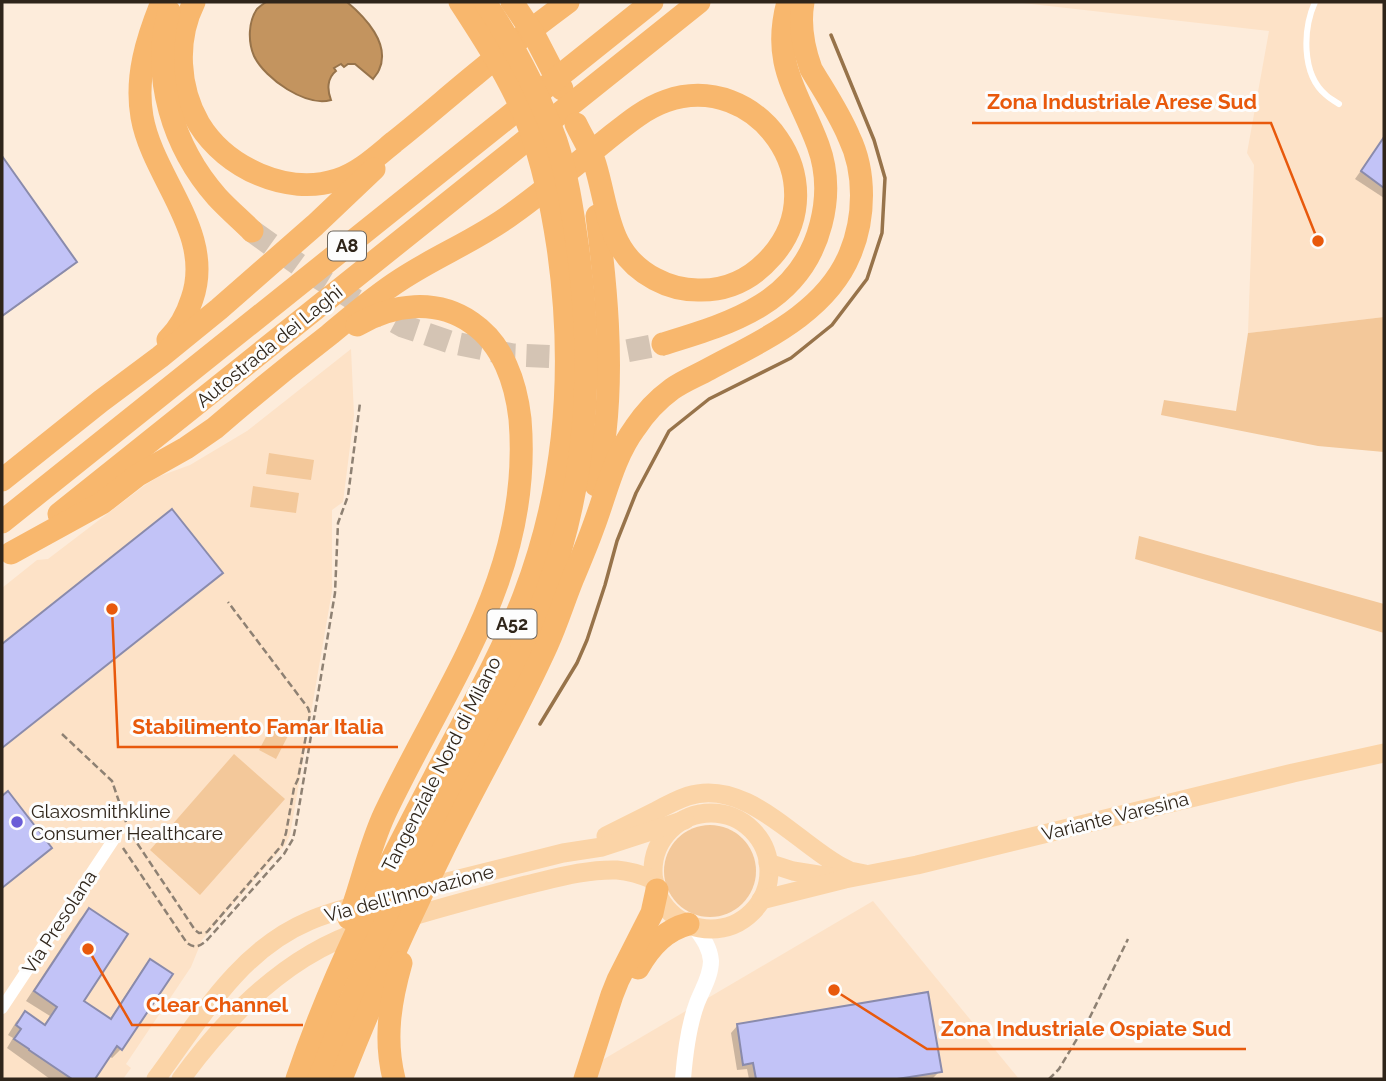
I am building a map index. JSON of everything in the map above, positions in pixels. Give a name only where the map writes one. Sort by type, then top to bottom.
[{"type":"highway","points":[[101,401],[172,336],[186,315],[196,282],[197,262],[193,237],[153,155],[142,115],[140,87],[143,61],[162,2]]},
{"type":"highway","points":[[172,2],[166,24],[163,56],[165,90],[173,122],[186,153],[201,175],[217,197],[252,231]]},
{"type":"highway","points":[[194,2],[187,20],[181,54],[189,102],[200,126],[228,156],[249,170],[293,183],[315,184],[339,179],[363,166],[568,2]]},
{"type":"highway","points":[[447,2],[479,15]]},
{"type":"highway","name":"Tangenziale Nord di Milano","points":[[296,1079],[354,939],[410,823],[498,654],[537,559],[554,492],[565,418],[567,382],[565,315],[568,183],[544,110],[513,45],[460,2]]},
{"type":"highway","points":[[6,556],[102,503],[138,475],[186,448],[215,428],[384,291],[420,267],[502,222],[641,113],[666,101],[681,97],[708,96],[731,101],[752,112],[769,127],[783,146],[789,156],[796,194],[785,239],[765,264],[739,283],[712,290],[684,289],[660,282],[631,263],[616,242],[601,207],[587,161],[576,124],[558,81],[533,33],[512,2]]},
{"type":"highway","points":[[522,2],[533,33]]},
{"type":"highway","name":"Autostrada dei Laghi","points":[[2,522],[652,2]]},
{"type":"highway","name":"Autostrada dei Laghi","points":[[6,556],[699,2]]},
{"type":"highway","points":[[663,344],[714,329],[767,302],[793,279],[814,243],[826,202],[826,177],[817,143],[786,70],[783,44],[788,2]]},
{"type":"highway","points":[[572,580],[614,466],[642,418],[660,398],[688,378],[764,340],[795,320],[839,275],[852,250],[861,199],[859,169],[850,139],[811,69],[801,22],[803,2]]},
{"type":"highway","name":"Tangenziale Nord di Milano","points":[[319,1079],[373,948],[533,627],[560,550],[576,481],[586,406],[585,301],[566,233],[550,198],[529,128],[479,15]]},
{"type":"highway","points":[[2,480],[170,349],[274,261],[343,199],[428,115]]},
{"type":"highway","points":[[341,1079],[401,935],[532,677],[562,611],[572,580],[595,489],[605,430],[608,356],[601,207]]},
{"type":"highway","points":[[259,391],[374,316],[399,307],[443,309],[458,314],[492,341],[512,382],[520,429],[521,470],[517,502],[494,595],[461,668],[384,816],[324,983],[296,1079]]},
{"type":"highway","points":[[394,1079],[388,1042],[389,1015],[396,981],[412,928],[444,859],[461,814]]},
{"type":"highway","points":[[585,1079],[618,980],[652,913],[655,885]]},
{"type":"highway","points":[[597,1079],[623,999],[640,964],[662,937],[673,929],[691,925]]},
{"type":"main road","name":"Variante Varesina","points":[[761,900],[1384,753]]},
{"type":"main road","points":[[563,853],[603,838],[687,796],[724,794],[747,802],[831,862],[850,871],[869,875]]},
{"type":"main road","points":[[704,814],[724,815],[743,823],[758,837],[767,854],[768,863],[768,882],[761,900],[750,915],[734,925],[715,929],[691,925],[680,920],[666,907],[655,885],[655,859],[663,841],[676,825],[704,814]]},
{"type":"main road","name":"Via dell'Innovazione","points":[[156,1079],[208,1007],[247,962],[306,922],[329,913],[464,878],[563,853],[602,847],[685,820]]},
{"type":"main road","name":"Variante Varesina","points":[[768,863],[793,871],[845,879]]},
{"type":"main road","name":"Via dell'Innovazione","points":[[181,1079],[196,1058],[246,1004],[320,948],[349,935],[453,904],[559,877],[600,871],[629,871],[655,885]]},
{"type":"street","name":"Via Presolana","points":[[2,1009],[116,836]]},
{"type":"street","points":[[683,1079],[691,1026],[711,961],[706,943],[691,925]]},
{"type":"lane","points":[[1315,2],[1307,35],[1307,59],[1314,80],[1324,94],[1339,104]]},
{"type":"path","points":[[116,836],[187,943],[197,947],[208,939],[289,846],[296,825],[335,593],[338,523],[348,496],[360,403]]},
{"type":"path","points":[[62,734],[111,780],[129,831],[195,930],[199,933],[207,932],[284,841],[294,788],[299,779],[310,714],[309,708],[228,602]]},
{"type":"path","points":[[1049,1079],[1059,1069],[1090,1017],[1128,939]]},
{"type":"shaded area","points":[[266,2],[347,2],[368,23],[379,41],[382,60],[378,72],[373,79],[355,64],[344,67],[341,64],[334,68],[336,71],[329,84],[331,100],[310,99],[287,89],[267,74],[252,50],[252,20],[257,9]]},
{"type":"shaded area","points":[[1014,2],[1384,2],[1384,317],[1248,333],[1254,165],[1247,153],[1269,31]]},
{"type":"shaded area","points":[[1384,317],[1384,452],[1318,446],[1161,415],[1164,400],[1236,411],[1248,333]]},
{"type":"shaded area","points":[[351,349],[354,415],[343,502],[332,510],[332,591],[290,835],[285,845],[202,940],[191,967],[126,1064],[131,1068],[123,1079],[2,1079],[2,588],[37,560],[48,559],[145,485],[160,476],[190,465],[247,431]]},
{"type":"shaded area","points":[[269,453],[314,460],[311,480],[266,474]]},
{"type":"shaded area","points":[[253,486],[299,493],[296,513],[250,507]]},
{"type":"shaded area","points":[[1139,536],[1384,604],[1384,633],[1135,559]]},
{"type":"shaded area","points":[[276,718],[293,726],[276,759],[259,750]]},
{"type":"shaded area","points":[[234,754],[285,799],[200,895],[150,850]]},
{"type":"shaded area","points":[[710,825],[728,829],[743,838],[752,853],[756,871],[752,889],[743,904],[728,913],[710,917],[692,913],[677,904],[668,889],[664,871],[668,853],[677,838],[692,829]]},
{"type":"shaded area","points":[[873,901],[1019,1079],[570,1079]]},
{"type":"building","points":[[1384,137],[1384,188],[1361,171]]},
{"type":"building","points":[[2,156],[77,262],[2,316]]},
{"type":"building","points":[[172,509],[223,573],[2,748],[2,644]]},
{"type":"building","name":"Glaxosmithkline Consumer Healthcare","points":[[8,791],[52,848],[2,888],[2,796]]},
{"type":"building","points":[[89,908],[128,934],[84,1001],[111,1019],[150,959],[173,974],[122,1050],[117,1046],[95,1079],[72,1079],[14,1039],[21,1029],[16,1025],[25,1011],[45,1025],[57,1007],[34,991]]},
{"type":"building","points":[[928,992],[942,1072],[897,1079],[756,1079],[753,1063],[743,1065],[737,1024]]},
{"type":"waterway","points":[[540,724],[577,663],[587,640],[617,541],[636,493],[669,431],[709,399],[791,358],[832,325],[867,279],[882,233],[885,178],[874,140],[831,35]]},
{"type":"tunnel","points":[[252,231],[309,272],[362,304],[403,326],[450,342],[513,355],[589,358],[663,344]]},
{"type":"place","name":"Zona Industriale Arese Sud","points":[[1318,241]]},
{"type":"place","name":"Stabilimento Famar Italia","points":[[112,609]]},
{"type":"place","name":"Glaxosmithkline Consumer Healthcare","points":[[17,822]]},
{"type":"place","name":"Clear Channel","points":[[88,949]]},
{"type":"place","name":"Zona Industriale Ospiate Sud","points":[[834,990]]}]
